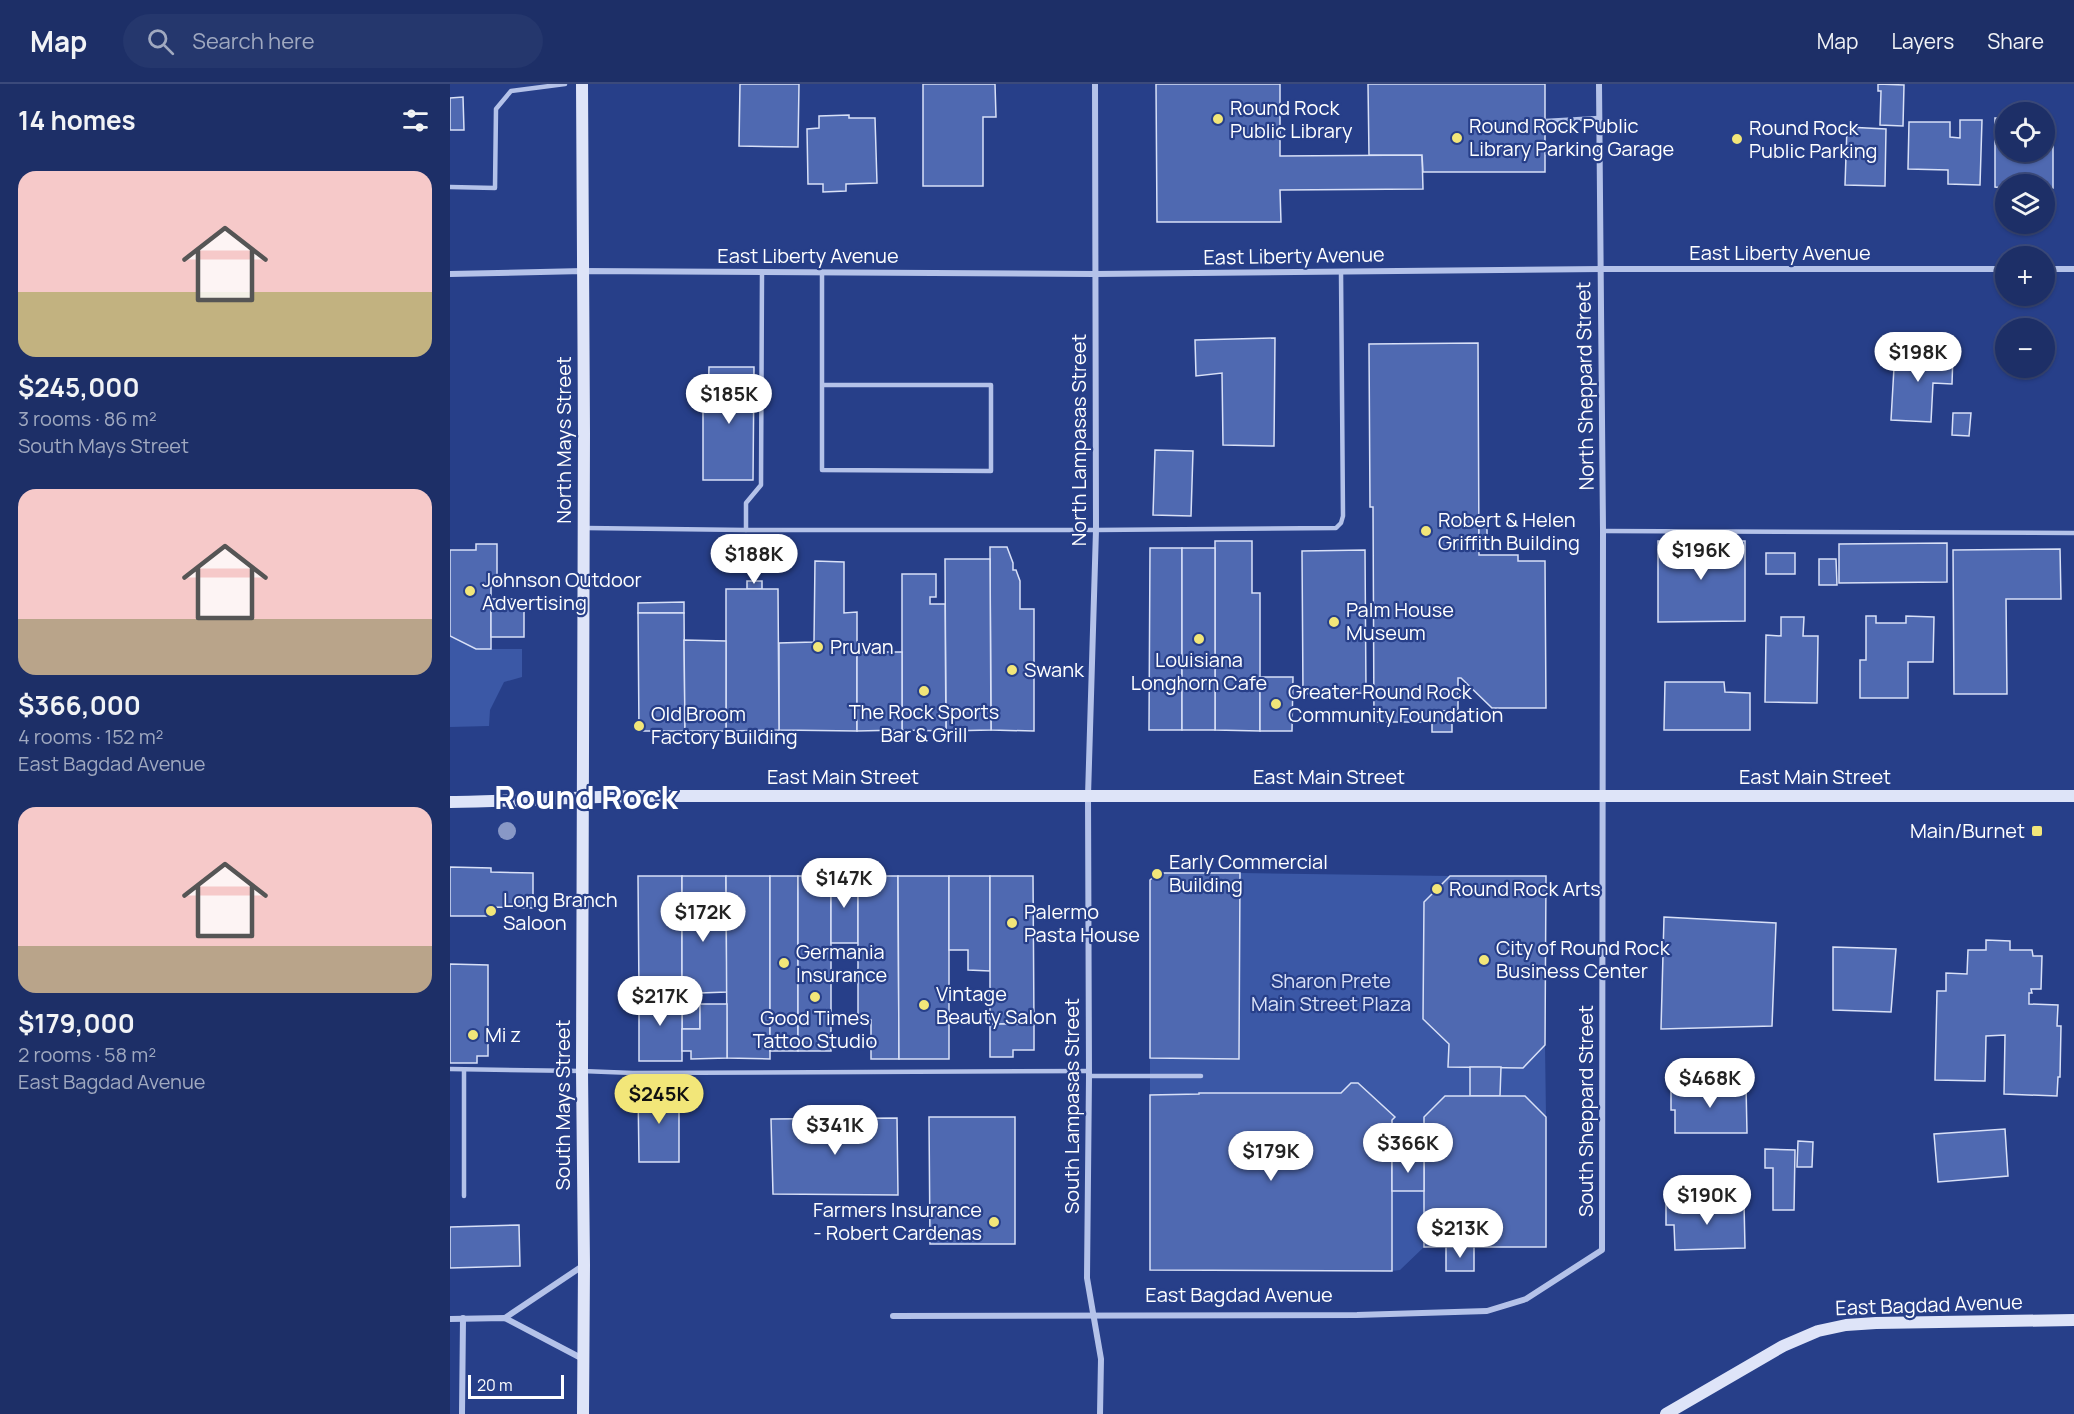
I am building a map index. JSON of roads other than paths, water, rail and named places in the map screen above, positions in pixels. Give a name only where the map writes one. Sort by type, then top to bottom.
[{"type":"street","name":"North Mays Street","points":[[582,84],[584,796]]},
{"type":"street","name":"North Lampasas Street","points":[[1088,796],[1096,530],[1095,84]]},
{"type":"street","name":"North Sheppard Street","points":[[1599,84],[1603,796]]},
{"type":"street","name":"East Liberty Avenue","points":[[450,274],[583,272],[1095,274],[1601,269],[1995,269]]},
{"type":"street","points":[[2055,269],[2074,269]]},
{"type":"street","name":"East Main Street","points":[[450,802],[508,802],[584,796],[2074,796]]},
{"type":"street","name":"South Mays Street","points":[[583,1414],[584,796]]},
{"type":"street","name":"South Lampasas Street","points":[[1088,796],[1087,1278],[1101,1359],[1100,1414]]},
{"type":"street","name":"South Sheppard Street","points":[[1575,1268],[1602,1250],[1603,796]]},
{"type":"street","points":[[505,1318],[584,1265]]},
{"type":"street","name":"East Bagdad Avenue","points":[[893,1316],[1346,1315],[1487,1311],[1526,1299],[1575,1268]]},
{"type":"street","points":[[462,1414],[463,1318]]},
{"type":"street","points":[[450,1319],[505,1318],[583,1359]]},
{"type":"street","name":"East Bagdad Avenue","points":[[1666,1414],[1783,1346],[1818,1331],[1846,1325],[2074,1320]]},
{"type":"lane","points":[[450,187],[495,188],[496,109],[511,91],[565,84]]},
{"type":"lane","points":[[1545,121],[1599,118]]},
{"type":"lane","points":[[746,530],[746,503],[761,485],[762,272]]},
{"type":"lane","points":[[822,272],[822,385],[822,470],[991,471],[991,385],[822,385]]},
{"type":"lane","points":[[583,528],[1096,530],[1336,528],[1341,524],[1343,516],[1341,272]]},
{"type":"lane","points":[[1603,531],[2074,533]]},
{"type":"lane","points":[[450,1070],[633,1073],[1089,1073],[1201,1076]]},
{"type":"lane","points":[[464,1070],[464,1196]]},
{"type":"place","name":"Round Rock Public Library","points":[[1218,119]]},
{"type":"place","name":"Round Rock Public Library Parking Garage","points":[[1457,138]]},
{"type":"place","name":"Round Rock Public Parking","points":[[1737,139]]},
{"type":"place","name":"Robert & Helen Griffith Building","points":[[1426,531]]},
{"type":"place","name":"Johnson Outdoor Advertising","points":[[470,591]]},
{"type":"place","name":"Palm House Museum","points":[[1334,622]]},
{"type":"place","name":"Louisiana Longhorn Cafe","points":[[1199,639]]},
{"type":"place","name":"Pruvan","points":[[818,647]]},
{"type":"place","name":"Swank","points":[[1012,670]]},
{"type":"place","name":"The Rock Sports Bar & Grill","points":[[924,691]]},
{"type":"place","name":"Greater Round Rock Community Foundation","points":[[1276,704]]},
{"type":"place","name":"Old Broom Factory Building","points":[[639,726]]},
{"type":"place","name":"Main/Burnet","points":[[2037,831]]},
{"type":"place","name":"Early Commercial Building","points":[[1157,874]]},
{"type":"place","name":"Round Rock Arts","points":[[1437,889]]},
{"type":"place","name":"Long Branch Saloon","points":[[491,911]]},
{"type":"place","name":"Palermo Pasta House","points":[[1012,923]]},
{"type":"place","name":"City of Round Rock Business Center","points":[[1484,960]]},
{"type":"place","name":"Germania Insurance","points":[[784,963]]},
{"type":"place","name":"Good Times Tattoo Studio","points":[[815,997]]},
{"type":"place","name":"Vintage Beauty Salon","points":[[924,1005]]},
{"type":"place","name":"Mi z","points":[[473,1035]]},
{"type":"place","name":"Farmers Insurance - Robert Cardenas","points":[[994,1222]]},
{"type":"district","name":"Round Rock","points":[[586,798]]},
{"type":"park label","name":"Sharon Prete Main Street Plaza","points":[[1331,992]]}]
